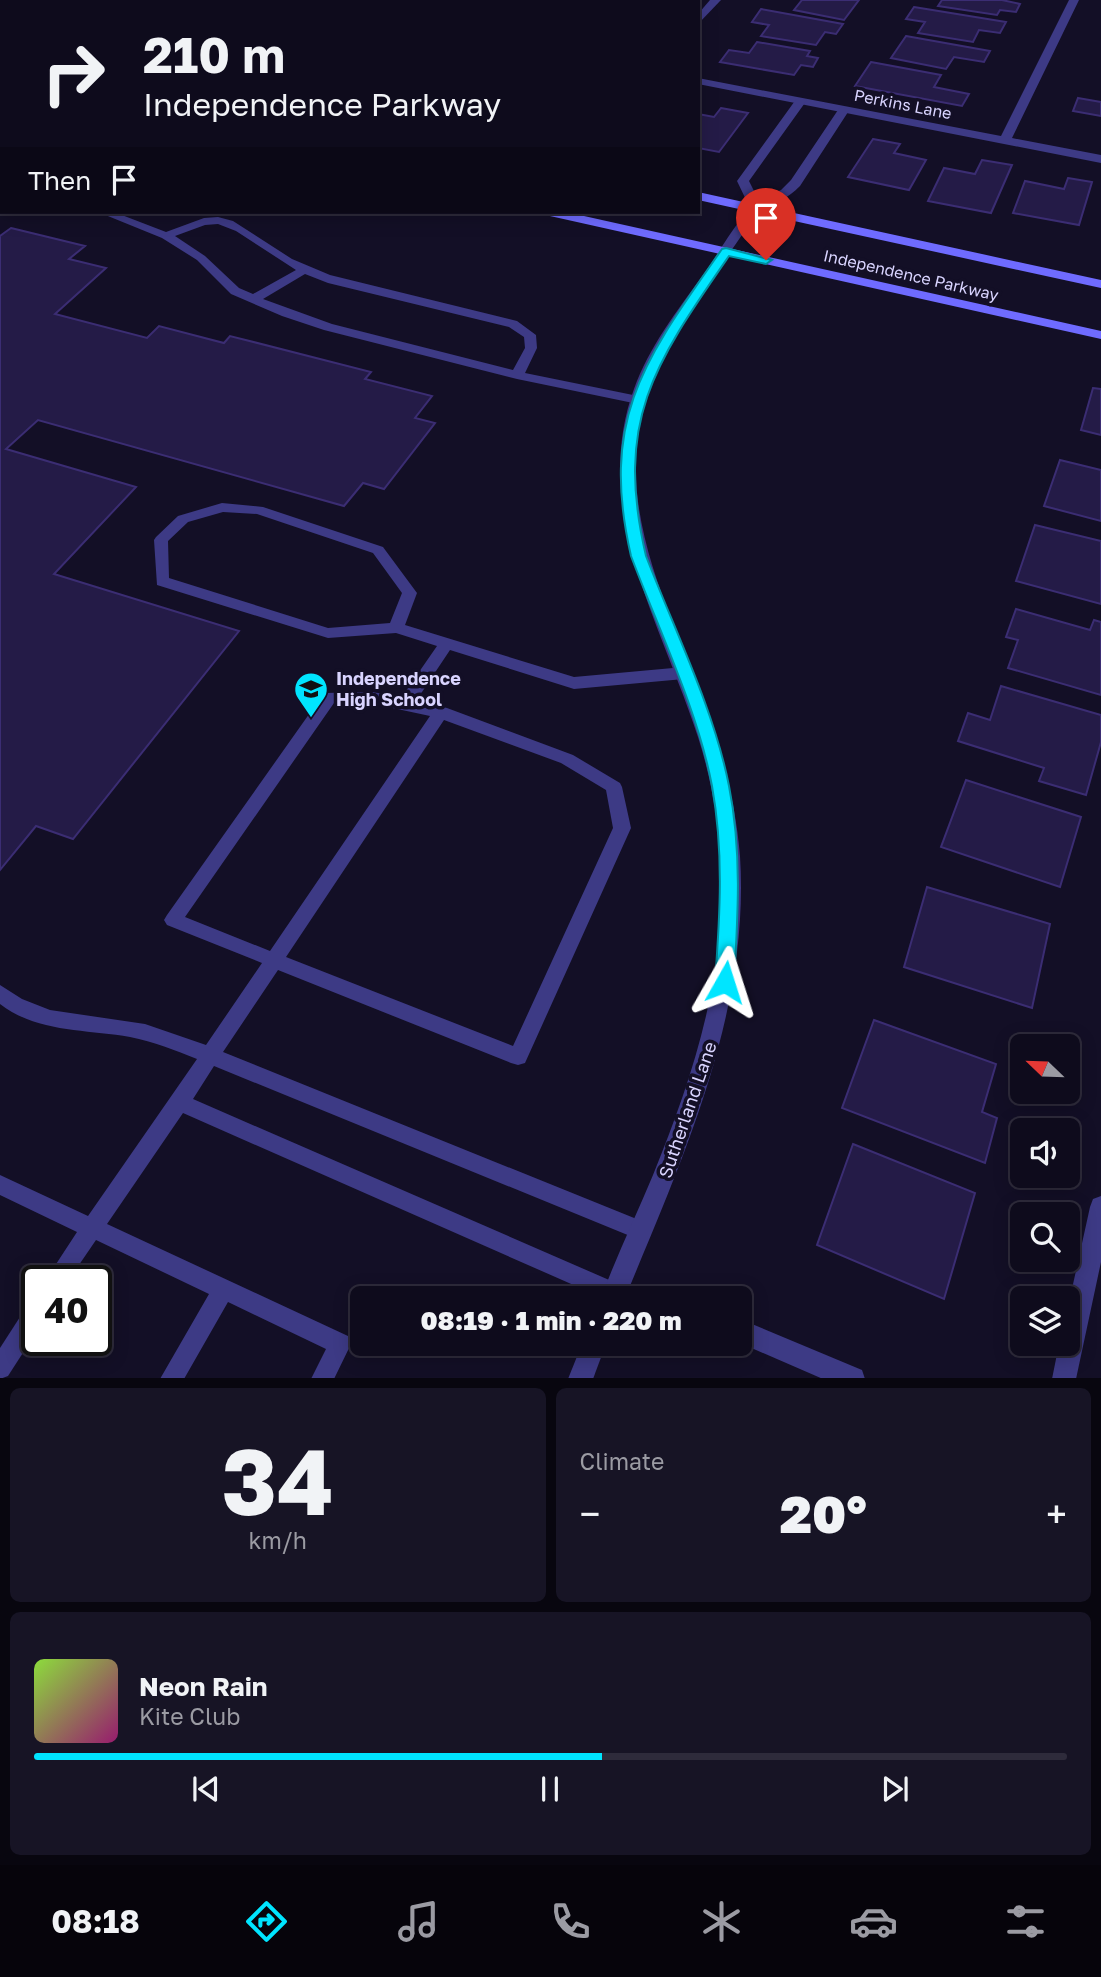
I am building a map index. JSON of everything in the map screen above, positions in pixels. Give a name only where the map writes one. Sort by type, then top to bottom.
[{"type":"main road","name":"Independence Parkway","points":[[700,196],[1101,284]]},
{"type":"main road","name":"Independence Parkway","points":[[559,214],[1101,335]]},
{"type":"street","points":[[700,19],[716,0]]},
{"type":"street","points":[[1006,140],[1074,0]]},
{"type":"street","name":"Perkins Lane","points":[[700,81],[1101,159]]},
{"type":"street","points":[[756,208],[743,181],[801,100]]},
{"type":"street","name":"Sutherland Lane","points":[[618,1286],[701,1081],[725,982],[731,880],[721,787],[710,744],[650,589],[631,523],[627,463],[629,434],[638,400],[669,334],[756,208],[789,190],[844,109]]},
{"type":"street","points":[[1065,1378],[1101,1208]]},
{"type":"street","points":[[752,1336],[853,1378]]},
{"type":"street","points":[[580,1378],[589,1356]]},
{"type":"lane","points":[[109,214],[166,236],[201,258],[222,282],[252,300],[328,327],[517,375],[638,400]]},
{"type":"lane","points":[[166,236],[191,223],[227,222],[240,226],[281,258],[332,280],[513,324],[530,335],[531,348],[517,375]]},
{"type":"lane","points":[[252,300],[304,270]]},
{"type":"lane","points":[[396,628],[410,593],[378,550],[258,510],[222,506],[183,519],[161,540],[163,581],[328,632],[396,628],[445,646],[574,683],[684,673]]},
{"type":"lane","points":[[405,705],[445,646]]},
{"type":"lane","points":[[330,697],[374,698],[440,712],[567,759],[614,788],[622,828],[518,1057],[272,962],[173,920],[330,697]]},
{"type":"lane","points":[[67,1265],[440,712]]},
{"type":"lane","points":[[0,993],[21,1010],[42,1016],[145,1032],[209,1055],[642,1231]]},
{"type":"lane","points":[[179,1102],[592,1286]]},
{"type":"lane","points":[[0,1185],[340,1344],[322,1378]]},
{"type":"lane","points":[[171,1378],[223,1290]]},
{"type":"lane","points":[[0,1368],[21,1336]]},
{"type":"building","points":[[802,0],[859,0],[844,20],[794,10]]},
{"type":"building","points":[[942,0],[1002,0],[1020,4],[1016,12],[1000,10],[997,15],[938,6]]},
{"type":"building","points":[[914,7],[1006,22],[1000,33],[979,30],[973,42],[918,33],[925,22],[906,19]]},
{"type":"building","points":[[761,9],[843,24],[836,34],[825,32],[816,45],[761,36],[769,25],[752,22]]},
{"type":"building","points":[[906,36],[990,51],[984,62],[954,57],[946,69],[891,58]]},
{"type":"building","points":[[757,42],[810,51],[807,56],[818,58],[813,67],[801,65],[794,75],[720,62],[729,50],[749,53]]},
{"type":"building","points":[[871,62],[941,75],[934,87],[969,94],[962,106],[855,86]]},
{"type":"building","points":[[1078,98],[1101,102],[1101,116],[1073,111]]},
{"type":"building","points":[[721,108],[748,113],[719,152],[700,148],[700,114],[714,117]]},
{"type":"building","points":[[873,139],[900,144],[894,153],[926,160],[909,190],[848,177]]},
{"type":"building","points":[[982,160],[1012,165],[991,213],[928,201],[944,168],[975,174]]},
{"type":"building","points":[[1068,178],[1092,182],[1079,225],[1013,213],[1025,181],[1064,189]]},
{"type":"building","points":[[11,228],[85,246],[69,259],[106,268],[55,314],[147,338],[159,326],[224,343],[230,336],[371,372],[365,379],[432,396],[415,418],[435,423],[384,489],[363,483],[344,506],[38,420],[6,449],[136,487],[54,574],[239,631],[73,839],[36,826],[0,870],[0,236]]},
{"type":"building","points":[[1093,388],[1101,389],[1101,435],[1081,430]]},
{"type":"building","points":[[1060,460],[1101,470],[1101,521],[1044,506]]},
{"type":"building","points":[[1035,525],[1101,541],[1101,604],[1016,581]]},
{"type":"building","points":[[1016,609],[1090,630],[1094,620],[1101,622],[1101,695],[1008,668],[1018,640],[1006,637]]},
{"type":"building","points":[[1001,686],[1101,715],[1101,742],[1086,795],[1039,781],[1044,768],[958,741],[968,713],[990,720]]},
{"type":"building","points":[[966,780],[1081,817],[1060,887],[941,847]]},
{"type":"building","points":[[927,887],[1050,924],[1032,1008],[904,967]]},
{"type":"building","points":[[874,1020],[996,1064],[982,1112],[997,1118],[985,1163],[842,1108]]},
{"type":"building","points":[[853,1144],[975,1193],[944,1299],[817,1245]]},
{"type":"place","name":"Independence High School","points":[[311,719]]},
{"type":"route","points":[[725,982],[731,880],[728,832],[721,787],[710,744],[639,556],[631,523],[627,463],[629,434],[635,407],[655,357],[669,334],[726,251],[766,260]]}]
